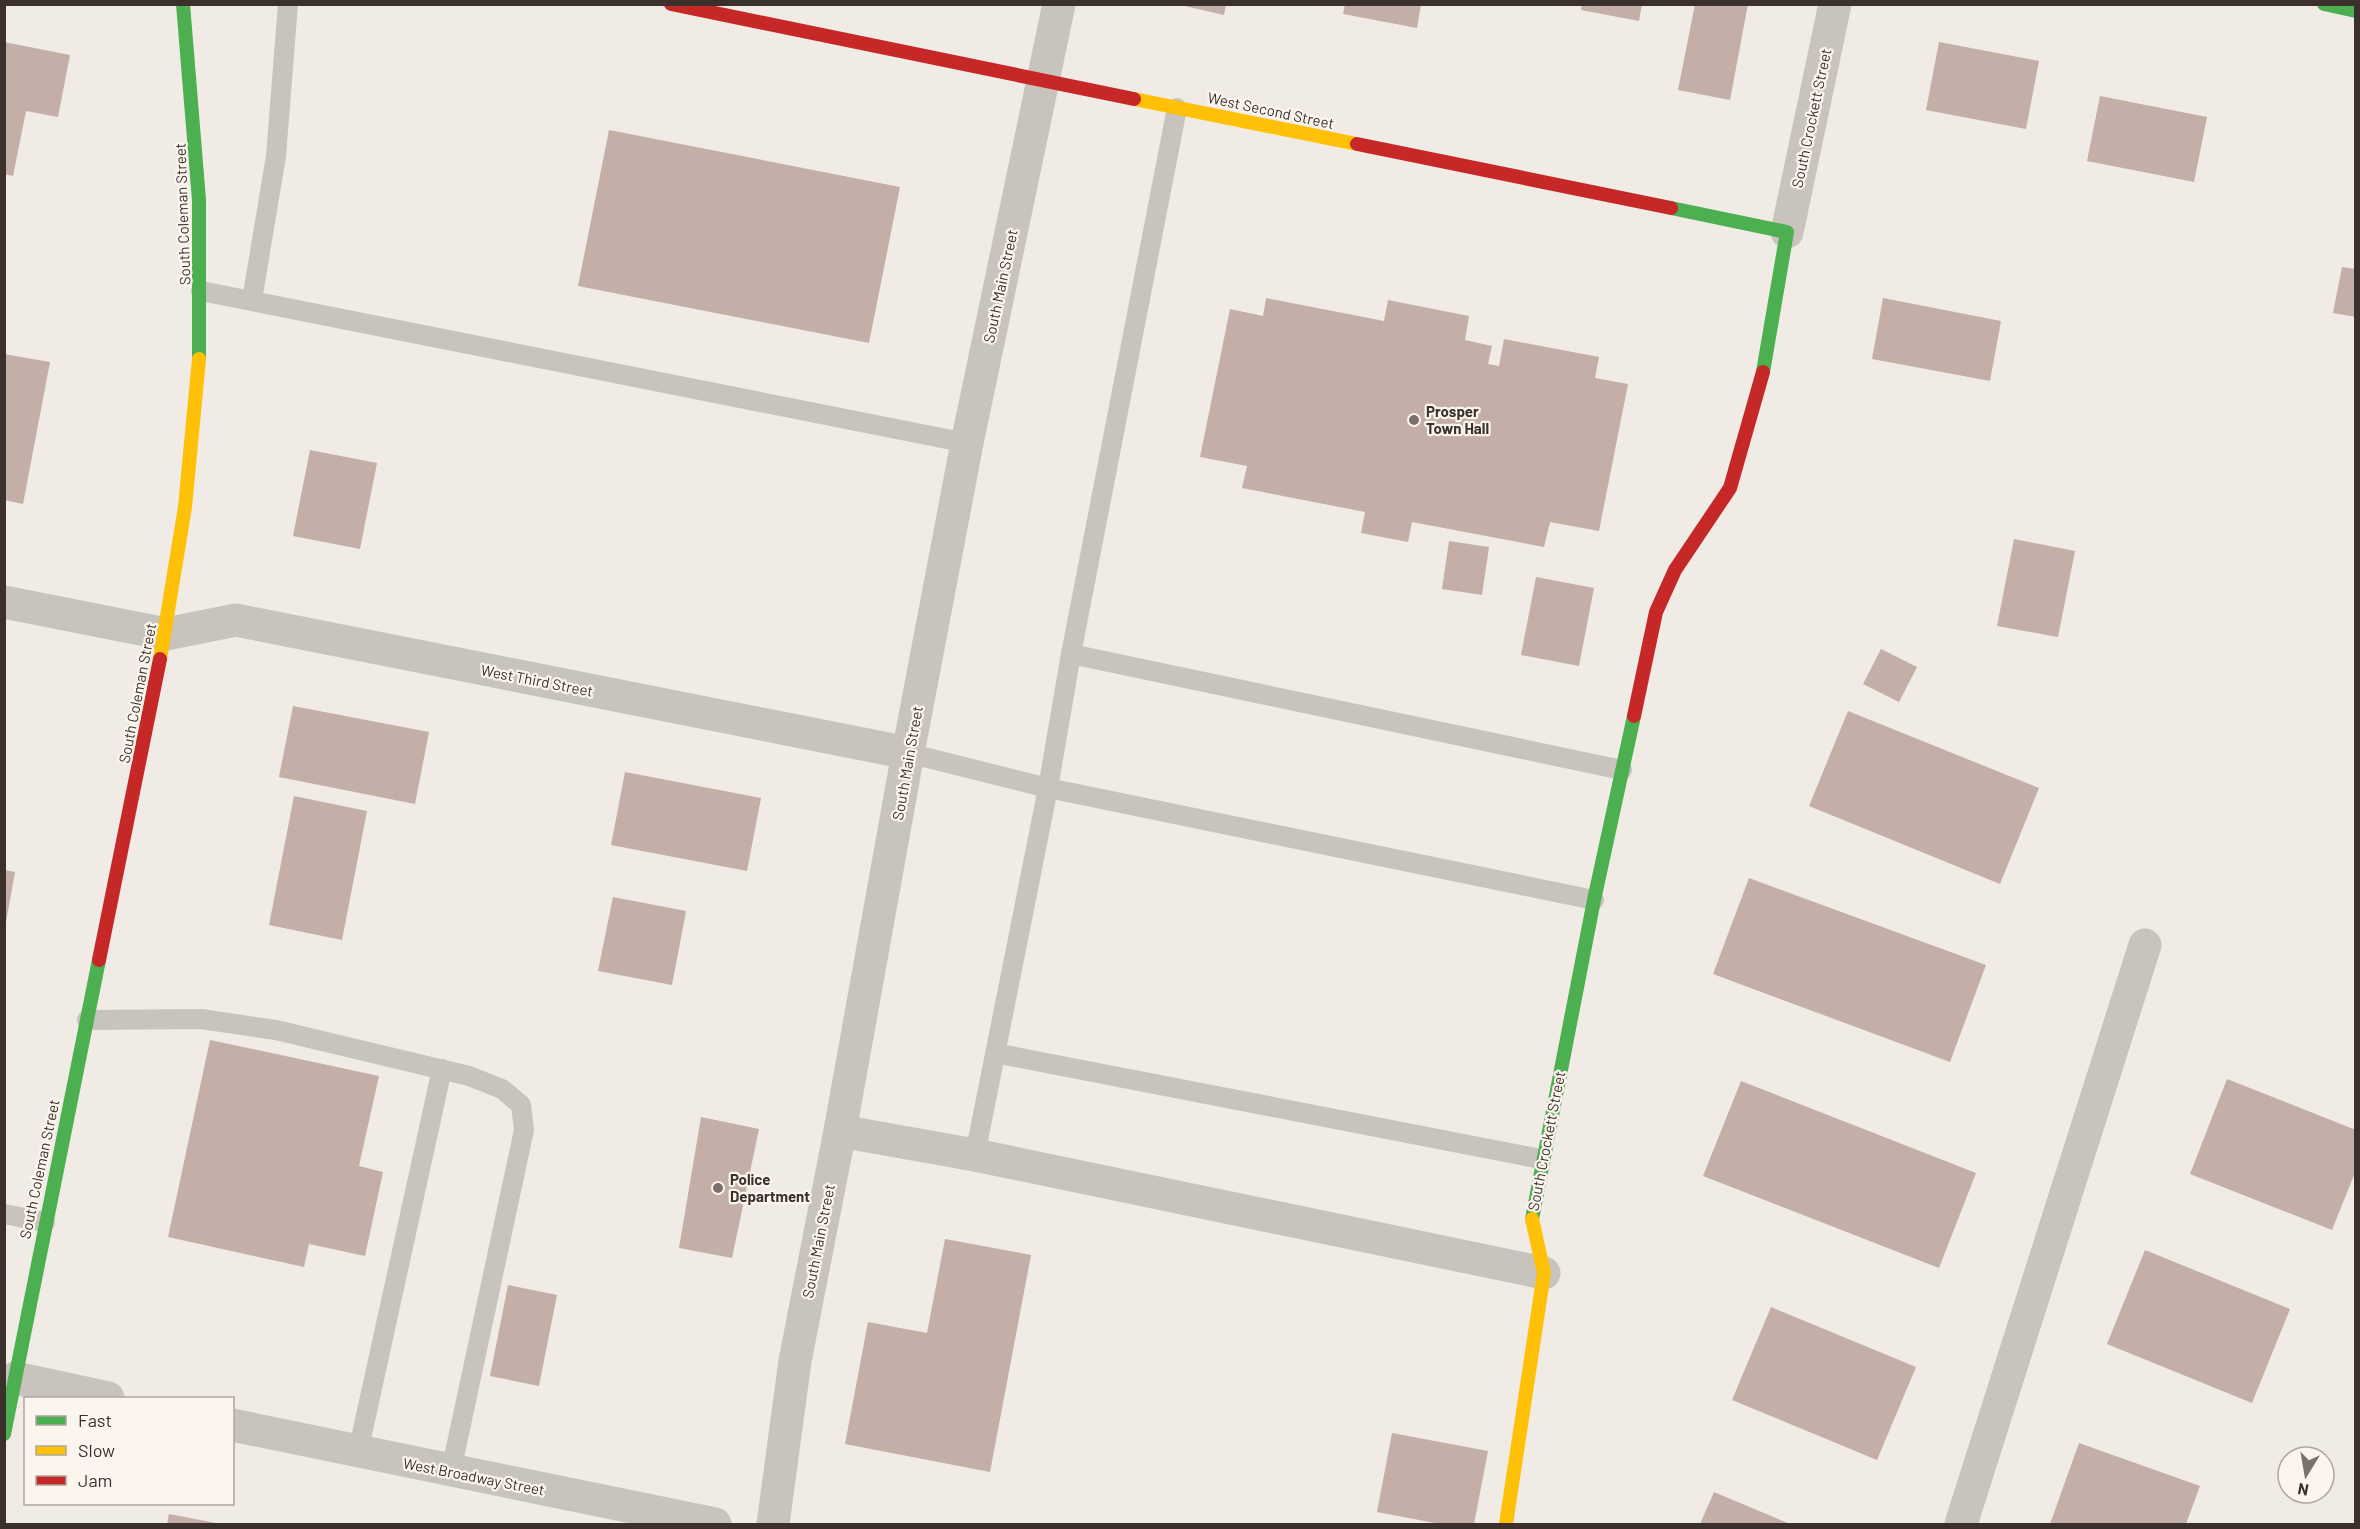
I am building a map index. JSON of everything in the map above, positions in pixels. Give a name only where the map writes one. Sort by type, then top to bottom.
[{"type":"street","name":"South Coleman Street","points":[[4,1434],[10,1377],[45,1222],[166,634],[184,516],[197,398],[201,291],[194,98],[183,4]]},
{"type":"street","name":"West Second Street","points":[[671,4],[1787,232]]},
{"type":"street","name":"South Main Street","points":[[773,1524],[795,1361],[840,1131],[908,753],[967,443],[1059,4]]},
{"type":"street","name":"South Crockett Street","points":[[1506,1524],[1544,1272],[1531,1214],[1594,900],[1656,612],[1675,570],[1730,488],[1762,377],[1787,232],[1835,4]]},
{"type":"street","points":[[2324,4],[2355,12]]},
{"type":"street","points":[[4,602],[166,634]]},
{"type":"street","name":"West Third Street","points":[[166,634],[236,620],[908,753]]},
{"type":"street","points":[[1961,1524],[2145,945]]},
{"type":"street","points":[[840,1131],[975,1155],[1544,1272]]},
{"type":"street","points":[[10,1377],[103,1397]]},
{"type":"street","name":"West Broadway Street","points":[[234,1425],[715,1524]]},
{"type":"lane","points":[[252,300],[276,156],[288,4]]},
{"type":"lane","points":[[975,1155],[1048,788],[1071,654],[1177,108]]},
{"type":"lane","points":[[201,291],[967,443]]},
{"type":"lane","points":[[1071,654],[1622,770]]},
{"type":"lane","points":[[908,753],[1048,788],[1594,900]]},
{"type":"lane","points":[[87,1020],[201,1019],[276,1030],[441,1069],[502,1089],[521,1105],[524,1130],[451,1471]]},
{"type":"lane","points":[[995,1053],[1541,1159]]},
{"type":"lane","points":[[358,1452],[441,1069]]},
{"type":"lane","points":[[4,1214],[45,1222]]},
{"type":"building","points":[[1176,4],[1226,4],[1224,15]]},
{"type":"building","points":[[1345,4],[1421,4],[1417,28],[1343,14]]},
{"type":"building","points":[[1582,4],[1642,4],[1639,21],[1581,10]]},
{"type":"building","points":[[1695,4],[1748,4],[1730,100],[1678,90]]},
{"type":"building","points":[[4,42],[70,55],[58,117],[26,111],[13,176],[4,174]]},
{"type":"building","points":[[1939,42],[2039,61],[2026,129],[1926,110]]},
{"type":"building","points":[[2100,96],[2207,117],[2194,182],[2087,161]]},
{"type":"building","points":[[609,130],[900,187],[869,343],[578,286]]},
{"type":"building","points":[[2342,267],[2356,269],[2356,317],[2333,313]]},
{"type":"building","name":"Prosper Town Hall","points":[[1266,298],[1384,321],[1388,300],[1469,316],[1465,340],[1492,346],[1488,364],[1499,366],[1504,339],[1599,357],[1595,378],[1628,384],[1599,531],[1550,522],[1544,547],[1412,522],[1408,542],[1361,533],[1365,512],[1242,488],[1247,466],[1200,457],[1230,309],[1263,316]]},
{"type":"building","points":[[1883,298],[2001,321],[1990,381],[1872,359]]},
{"type":"building","points":[[4,354],[50,362],[23,504],[4,500]]},
{"type":"building","points":[[310,450],[377,463],[360,549],[293,536]]},
{"type":"building","points":[[2014,539],[2075,551],[2058,637],[1997,626]]},
{"type":"building","points":[[1449,541],[1489,547],[1482,595],[1442,589]]},
{"type":"building","points":[[1536,577],[1594,588],[1579,666],[1521,655]]},
{"type":"building","points":[[1881,649],[1917,667],[1899,702],[1863,684]]},
{"type":"building","points":[[293,706],[429,732],[415,804],[279,777]]},
{"type":"building","points":[[1848,711],[2039,788],[2000,884],[1809,806]]},
{"type":"building","points":[[625,772],[761,798],[747,871],[611,845]]},
{"type":"building","points":[[294,796],[367,811],[342,940],[269,925]]},
{"type":"building","points":[[4,870],[15,872],[6,922],[4,922]]},
{"type":"building","points":[[1749,878],[1986,965],[1950,1062],[1713,974]]},
{"type":"building","points":[[613,897],[686,911],[672,985],[598,971]]},
{"type":"building","points":[[210,1040],[379,1076],[359,1166],[383,1172],[365,1256],[309,1244],[304,1267],[168,1237]]},
{"type":"building","points":[[2227,1079],[2356,1130],[2356,1170],[2332,1230],[2190,1174]]},
{"type":"building","points":[[1741,1081],[1976,1173],[1939,1268],[1703,1176]]},
{"type":"building","name":"Police Department","points":[[701,1117],[759,1129],[732,1258],[679,1248]]},
{"type":"building","points":[[945,1239],[1031,1255],[990,1472],[845,1444],[868,1322],[927,1333]]},
{"type":"building","points":[[2145,1250],[2290,1309],[2252,1403],[2107,1344]]},
{"type":"building","points":[[508,1285],[557,1295],[539,1386],[490,1376]]},
{"type":"building","points":[[1771,1307],[1916,1367],[1877,1460],[1732,1400]]},
{"type":"building","points":[[1392,1433],[1488,1451],[1474,1524],[1440,1524],[1377,1512]]},
{"type":"building","points":[[2079,1443],[2200,1486],[2186,1524],[2050,1524]]},
{"type":"building","points":[[1714,1492],[1790,1524],[1700,1524]]},
{"type":"building","points":[[169,1514],[216,1523],[167,1524]]},
{"type":"traffic: fast","points":[[183,4],[199,200],[199,359]]},
{"type":"traffic: fast","points":[[2324,4],[2356,11]]},
{"type":"traffic: fast","points":[[1671,208],[1787,232],[1763,372]]},
{"type":"traffic: fast","points":[[1532,1219],[1594,900],[1634,716]]},
{"type":"traffic: fast","points":[[4,1434],[99,960]]},
{"type":"traffic: slow","points":[[1134,99],[1357,144]]},
{"type":"traffic: slow","points":[[160,659],[185,507],[199,359]]},
{"type":"traffic: slow","points":[[1506,1524],[1544,1273],[1532,1219]]},
{"type":"traffic: jam","points":[[671,4],[1134,99]]},
{"type":"traffic: jam","points":[[1357,144],[1671,208]]},
{"type":"traffic: jam","points":[[1634,716],[1656,612],[1675,570],[1730,488],[1763,372]]},
{"type":"traffic: jam","points":[[99,960],[160,659]]},
{"type":"place","name":"Prosper Town Hall","points":[[1414,420]]},
{"type":"place","name":"Police Department","points":[[718,1188]]}]
